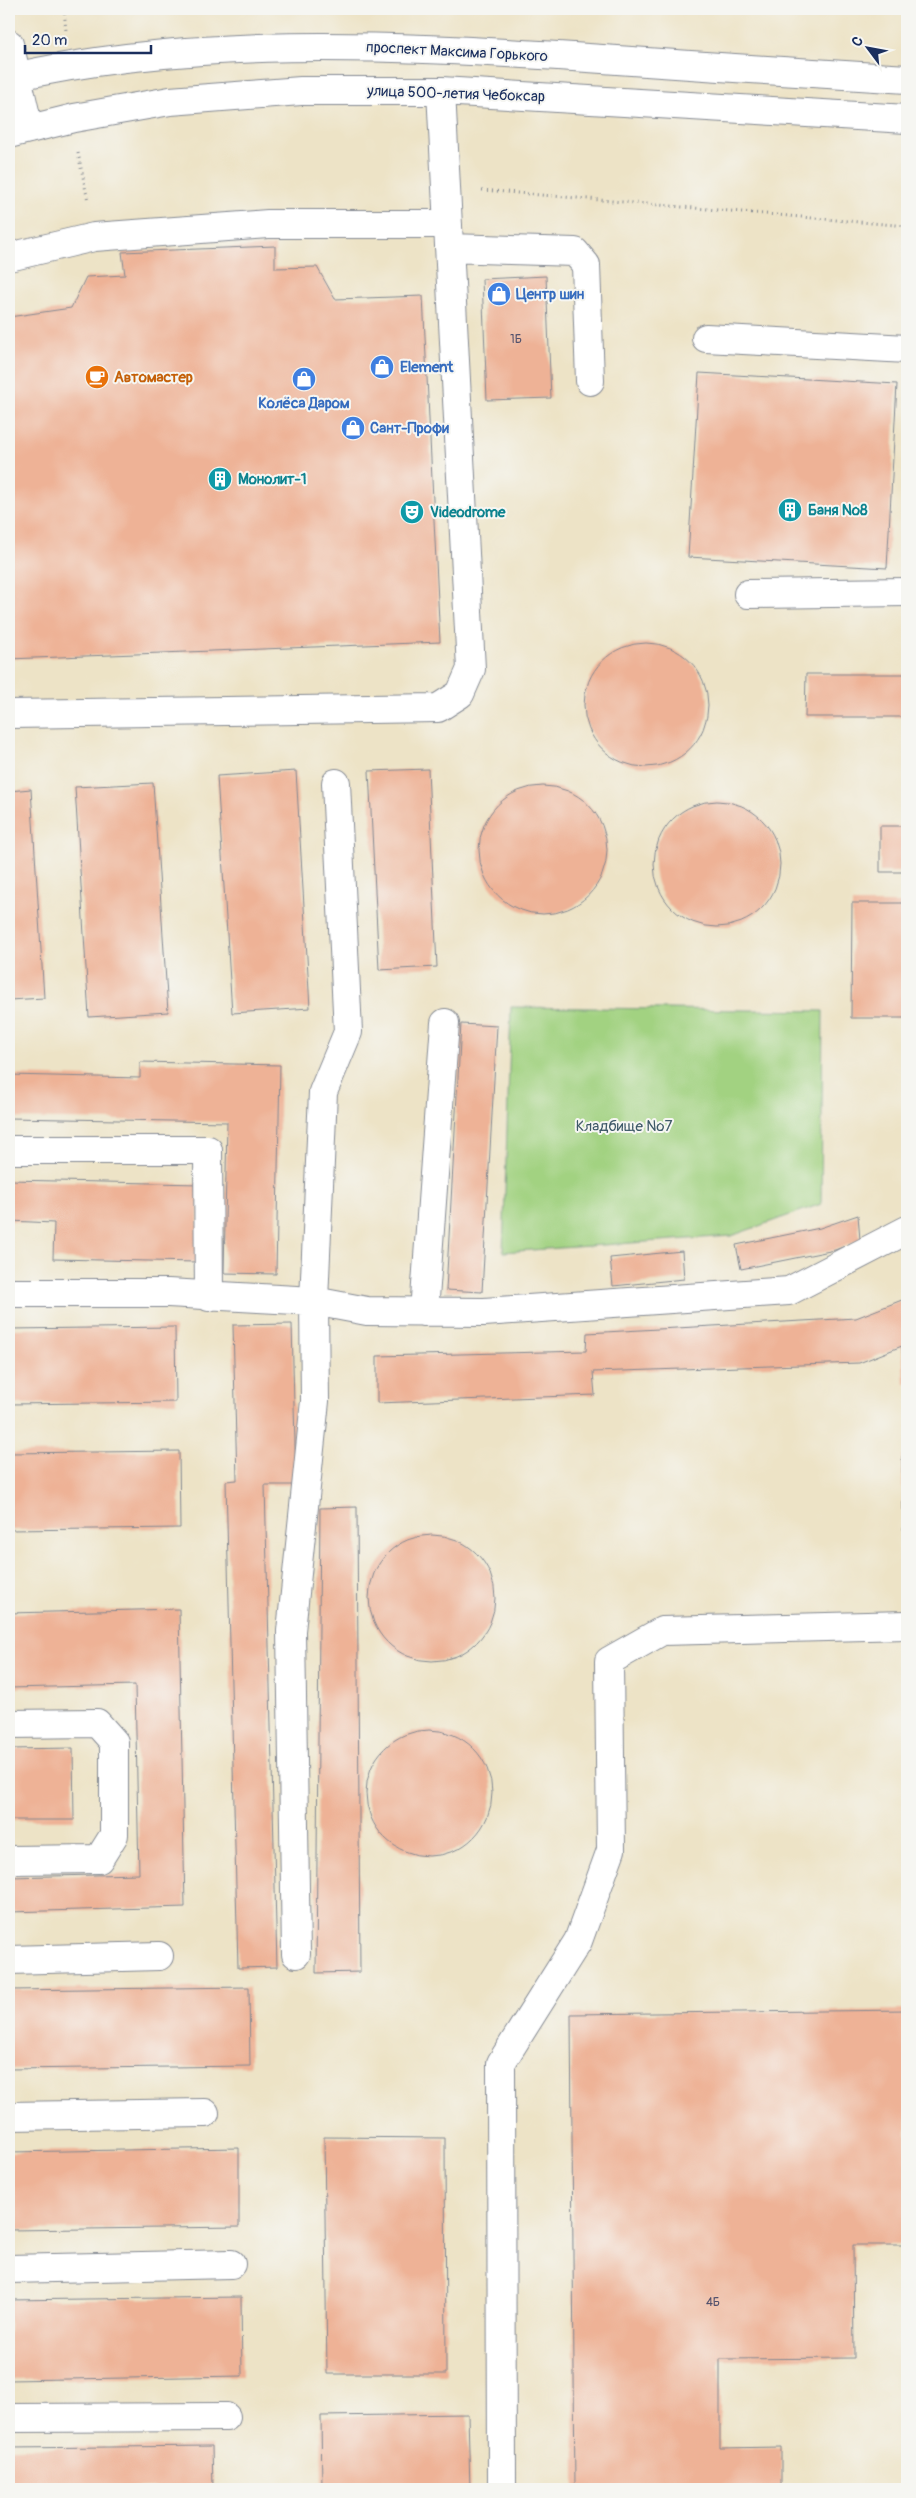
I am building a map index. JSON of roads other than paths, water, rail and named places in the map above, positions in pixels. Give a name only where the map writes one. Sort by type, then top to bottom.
[{"type":"main road","points":[[9,44],[19,131]]},
{"type":"main road","name":"проспект Максима Горького","points":[[13,77],[121,59],[217,50],[310,46],[441,48],[907,79]]},
{"type":"main road","points":[[9,714],[438,708],[460,694],[471,669],[448,236],[441,91],[441,48]]},
{"type":"main road","name":"улица 500-летия Чебоксар","points":[[19,131],[170,101],[301,91],[441,91],[907,119]]},
{"type":"main road","points":[[9,256],[94,237],[268,224],[448,236],[576,252],[586,265],[590,381]]},
{"type":"main road","points":[[706,338],[907,349]]},
{"type":"main road","points":[[748,594],[907,592]]},
{"type":"main road","points":[[296,1954],[291,1631],[315,1401],[314,1301],[323,1092],[348,1032],[336,782]]},
{"type":"main road","points":[[424,1312],[444,1023]]},
{"type":"main road","points":[[9,1150],[208,1150],[209,1297]]},
{"type":"main road","points":[[9,1293],[168,1293],[209,1297],[314,1301],[367,1311],[484,1312],[788,1291],[907,1230]]},
{"type":"main road","points":[[502,2489],[501,2063],[578,1941],[611,1850],[609,1661],[662,1631],[907,1625]]},
{"type":"main road","points":[[9,1724],[98,1723],[114,1742],[114,1835],[99,1859],[9,1860]]},
{"type":"main road","points":[[9,1960],[159,1956]]},
{"type":"main road","points":[[9,2116],[205,2114]]},
{"type":"main road","points":[[9,2269],[231,2264]]},
{"type":"main road","points":[[9,2418],[226,2417]]},
{"type":"place","name":"Центр шин","points":[[499,294]]},
{"type":"place","name":"Element","points":[[382,367]]},
{"type":"place","name":"Автомастер","points":[[97,377]]},
{"type":"place","name":"Колёса Даром","points":[[304,379]]},
{"type":"place","name":"Сант-Профи","points":[[353,428]]},
{"type":"place","name":"Монолит-1","points":[[220,479]]},
{"type":"place","name":"Баня №8","points":[[790,510]]},
{"type":"place","name":"Videodrome","points":[[412,512]]},
{"type":"park label","name":"Кладбище №7","points":[[624,1126]]}]
